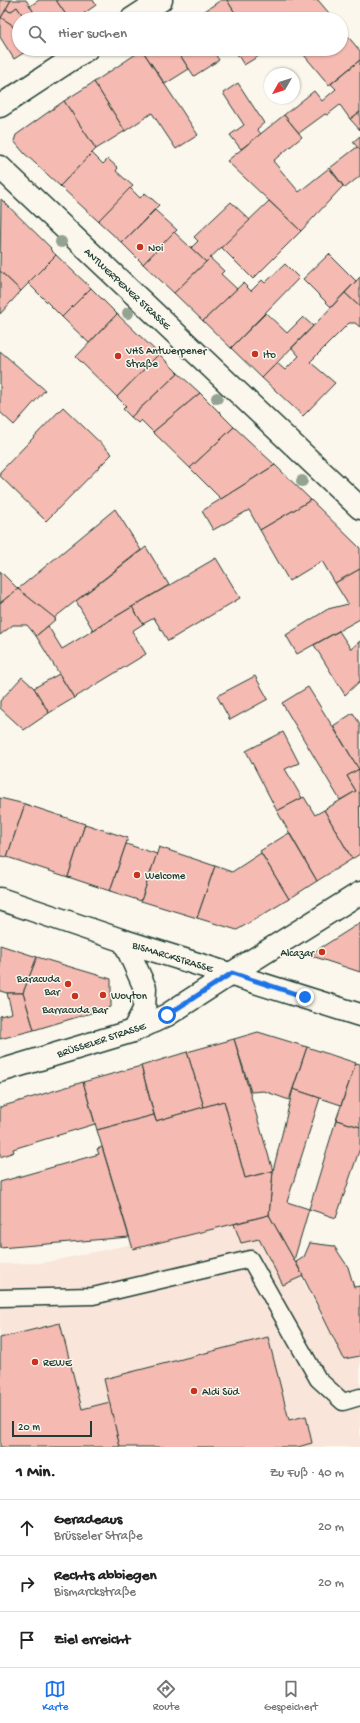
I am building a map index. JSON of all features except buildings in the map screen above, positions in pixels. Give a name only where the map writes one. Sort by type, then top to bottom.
[{"type":"street","points":[[143,12],[161,0]]},
{"type":"street","points":[[0,106],[76,56]]},
{"type":"street","name":"ANTWERPENER STRASSE","points":[[0,167],[360,508]]},
{"type":"street","name":"BRÜSSELER STRASSE","points":[[0,1071],[133,1031],[167,1015],[360,892]]},
{"type":"street","name":"BISMARCKSTRASSE","points":[[0,899],[124,941],[232,973],[360,1015]]},
{"type":"street","name":"BISMARCKSTRASSE","points":[[124,941],[145,988],[144,1010],[133,1031]]},
{"type":"lane","points":[[0,1298],[93,1296],[250,1259],[318,1380],[343,1402],[360,1397]]},
{"type":"shaded area","points":[[269,1215],[344,1359],[360,1356],[360,1447],[0,1447],[0,1264],[43,1263]]},
{"type":"place","name":"Noi","points":[[140,247]]},
{"type":"place","name":"Ito","points":[[255,354]]},
{"type":"place","name":"VHS Antwerpener Straße","points":[[118,356]]},
{"type":"place","name":"Welcome","points":[[137,875]]},
{"type":"place","name":"Alcazar","points":[[322,952]]},
{"type":"place","name":"Baracuda Bar","points":[[68,984]]},
{"type":"place","name":"Woyton","points":[[103,995]]},
{"type":"place","name":"Barracuda Bar","points":[[75,996]]},
{"type":"place","name":"REWE","points":[[35,1362]]},
{"type":"place","name":"Aldi Süd","points":[[194,1391]]},
{"type":"route","points":[[167,1015],[232,973],[305,997]]}]
